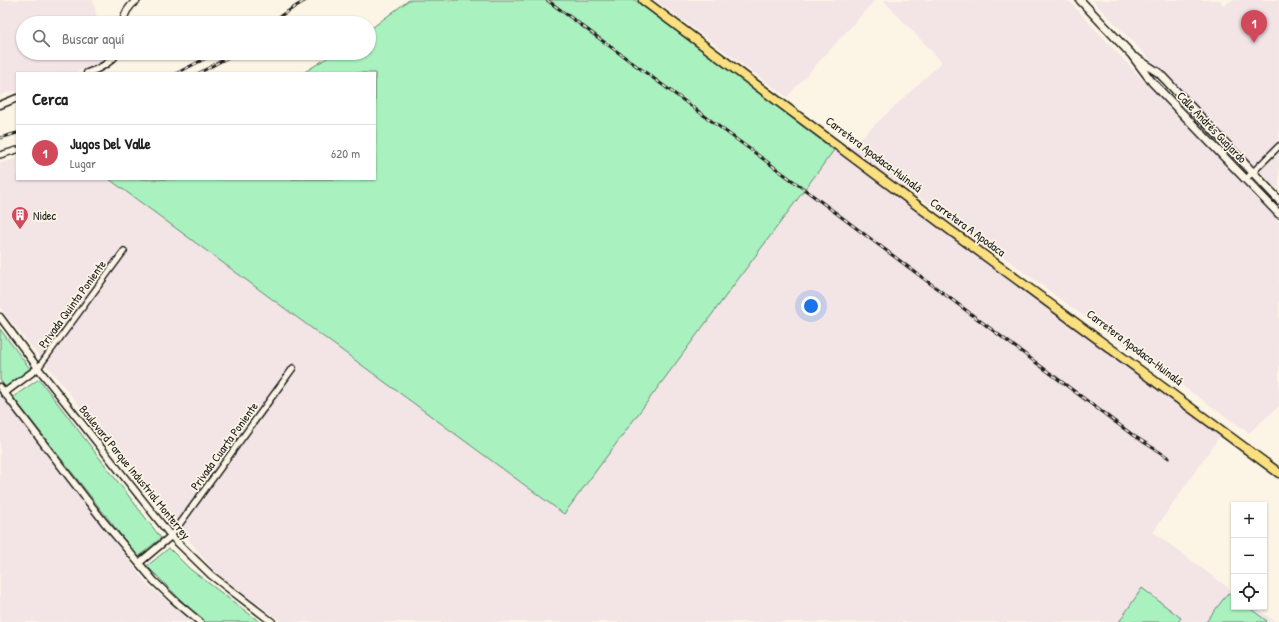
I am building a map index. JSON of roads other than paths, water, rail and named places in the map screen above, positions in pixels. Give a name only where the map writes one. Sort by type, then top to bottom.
[{"type":"main road","name":"Carretera A Apodaca","points":[[643,0],[950,230],[1279,473]]},
{"type":"main road","name":"Carretera Apodaca-Huinalá","points":[[648,0],[1279,469]]},
{"type":"main road","name":"Calle Andrés Guajardo","points":[[1080,0],[1131,54],[1152,82],[1279,214]]},
{"type":"main road","name":"Calle Andrés Guajardo","points":[[1131,54],[1159,74],[1279,200]]},
{"type":"street","points":[[124,16],[127,9],[137,0]]},
{"type":"street","points":[[90,72],[113,60]]},
{"type":"street","points":[[0,105],[16,98]]},
{"type":"street","points":[[1246,179],[1279,146]]},
{"type":"street","points":[[0,155],[16,150]]},
{"type":"street","name":"Privada Quinta Poniente","points":[[38,368],[124,251]]},
{"type":"street","name":"Boulevard Parque Industrial Monterrey","points":[[0,317],[38,368],[171,536],[211,575],[272,622]]},
{"type":"street","points":[[4,393],[38,368]]},
{"type":"street","name":"Privada Cuarta Poniente","points":[[171,536],[293,368]]},
{"type":"street","points":[[0,387],[75,485],[154,581],[200,622]]},
{"type":"street","points":[[139,563],[171,536]]},
{"type":"railway","points":[[280,16],[306,0]]},
{"type":"railway","points":[[547,0],[804,189],[1134,436],[1169,458]]},
{"type":"railway","points":[[179,72],[202,60]]},
{"type":"railway","points":[[201,72],[223,60]]},
{"type":"railway","points":[[0,138],[16,133]]},
{"type":"place","name":"Jugos Del Valle","points":[[1254,43]]},
{"type":"place","name":"Nidec","points":[[20,230]]}]
